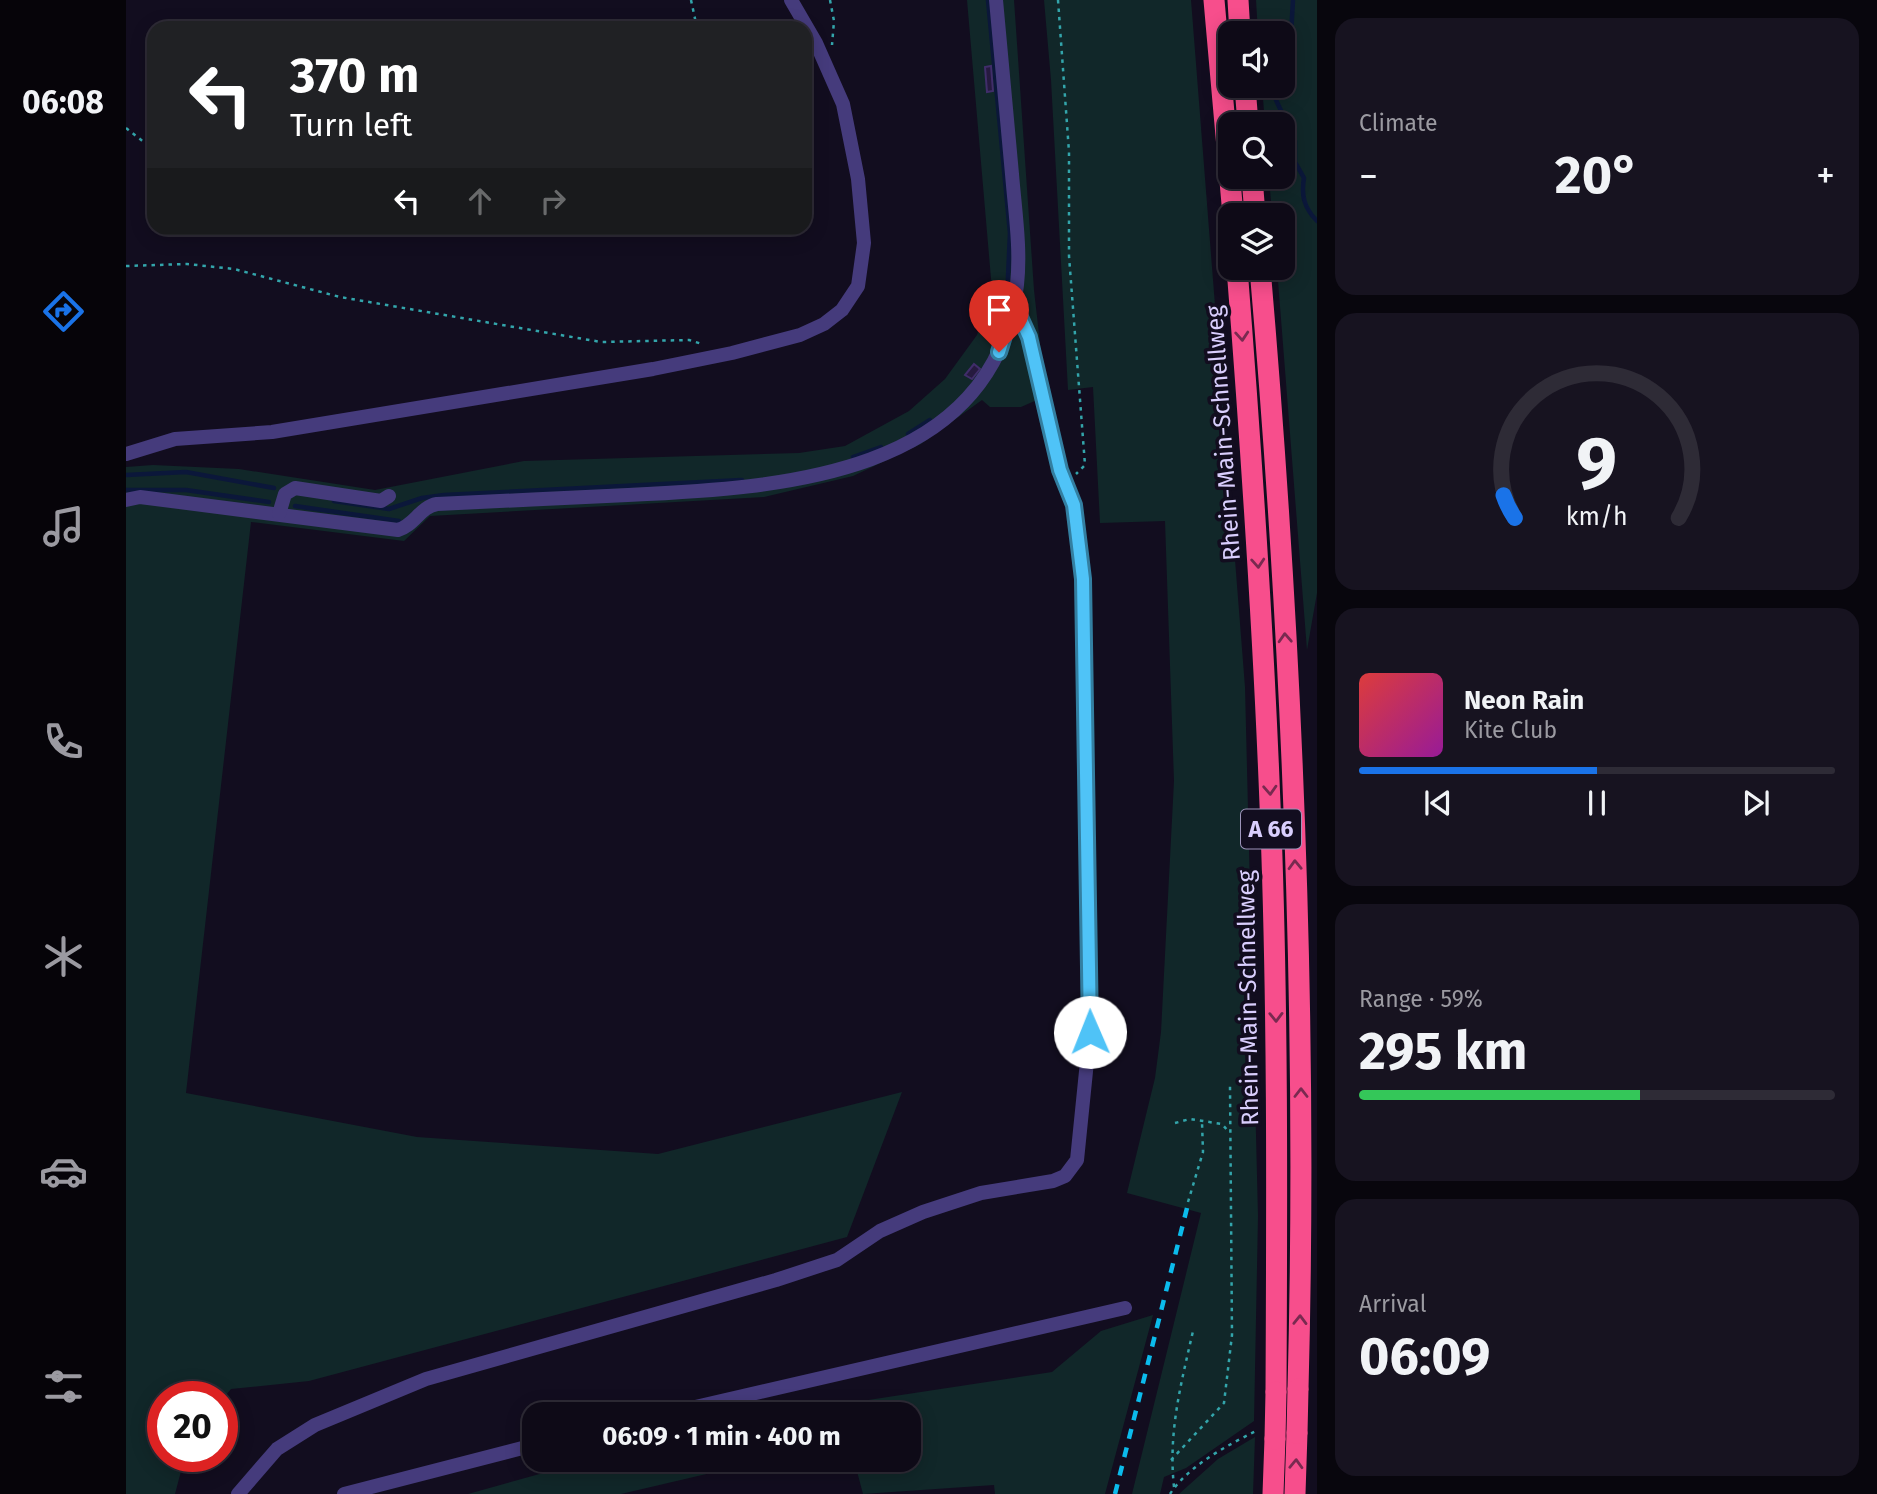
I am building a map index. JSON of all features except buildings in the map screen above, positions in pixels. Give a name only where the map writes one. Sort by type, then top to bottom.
[{"type":"highway","points":[[1214,0],[1232,203]]},
{"type":"highway","points":[[1238,0],[1239,21]]},
{"type":"highway","name":"Rhein-Main-Schnellweg","points":[[1238,280],[1262,617],[1270,807],[1276,1045],[1276,1391],[1273,1494]]},
{"type":"highway","name":"Rhein-Main-Schnellweg","points":[[1261,280],[1284,615],[1297,925],[1301,1203],[1295,1494]]},
{"type":"lane","points":[[791,0],[803,21]]},
{"type":"lane","points":[[126,500],[140,497],[398,530],[411,524],[425,508],[437,504],[708,491],[775,484],[823,474],[897,448],[933,429],[960,408],[983,382],[1005,337],[1014,304],[1018,247],[996,0]]},
{"type":"lane","points":[[126,454],[175,439],[272,432],[732,354],[800,335],[824,324],[842,310],[858,286],[864,243],[858,179],[843,104],[830,71],[812,38]]},
{"type":"lane","points":[[238,1494],[277,1449],[315,1425],[426,1379],[776,1280],[837,1260],[880,1231],[923,1212],[981,1193],[1053,1181],[1073,1169],[1077,1160],[1090,1032],[1083,579],[1074,505],[1060,470],[1029,337],[1014,304]]},
{"type":"lane","points":[[279,514],[285,494],[295,488],[381,501],[389,496]]},
{"type":"lane","points":[[717,1402],[1125,1308]]},
{"type":"lane","points":[[344,1494],[522,1448]]},
{"type":"path","points":[[691,0],[696,21]]},
{"type":"path","points":[[830,0],[834,21],[830,71]]},
{"type":"path","points":[[1058,0],[1069,152],[1069,256],[1085,465],[1080,473],[1069,475],[1060,470]]},
{"type":"path","points":[[126,128],[147,144]]},
{"type":"path","points":[[126,266],[187,264],[234,269],[340,298],[601,342],[689,340],[732,354]]},
{"type":"path","points":[[1171,1460],[1224,1403],[1232,1335],[1231,1146],[1228,1131],[1230,1085]]},
{"type":"path","points":[[1175,1123],[1190,1119],[1222,1124],[1228,1131]]},
{"type":"path","points":[[1188,1202],[1203,1152],[1202,1122]]},
{"type":"path","points":[[1174,1487],[1171,1460],[1175,1411],[1193,1331]]},
{"type":"path","points":[[1170,1494],[1174,1487],[1235,1441]]},
{"type":"green space","points":[[967,0],[1014,0],[1034,290],[1046,396],[1021,407],[990,407],[982,400],[921,444],[853,476],[764,497],[430,516],[404,541],[251,522],[186,1093],[417,1137],[658,1154],[902,1092],[847,1237],[309,1381],[238,1388],[238,1381],[147,1381],[147,1472],[181,1472],[175,1494],[126,1494],[126,467],[153,465],[239,469],[375,490],[524,461],[799,453],[845,446],[909,411],[945,379],[977,335],[992,290]]},
{"type":"green space","points":[[1044,0],[1191,0],[1245,687],[1258,1216],[1254,1421],[1186,1468],[1164,1477],[1160,1494],[1132,1494],[1201,1213],[1127,1193],[1155,1078],[1161,1032],[1174,781],[1165,521],[1100,523],[1093,387],[1068,390]]},
{"type":"green space","points":[[1256,0],[1317,0],[1317,593],[1307,650],[1278,280],[1295,280],[1295,203],[1271,203],[1270,189],[1295,189],[1295,112],[1264,112],[1263,98],[1295,98],[1295,21],[1257,21]]},
{"type":"green space","points":[[1153,1315],[1105,1494],[995,1494],[994,1485],[863,1494],[857,1472],[921,1472],[921,1402],[855,1402],[1052,1372],[1101,1331]]},
{"type":"green space","points":[[1255,1437],[1253,1494],[1179,1494],[1218,1459]]},
{"type":"green space","points":[[547,1472],[715,1472],[621,1494],[468,1494]]},
{"type":"waterway","points":[[988,0],[1010,233],[1007,299]]},
{"type":"waterway","points":[[1292,21],[1293,0]]},
{"type":"waterway","points":[[1277,98],[1295,141],[1295,162],[1304,178],[1304,201],[1317,221]]},
{"type":"waterway","points":[[908,434],[930,420]]},
{"type":"waterway","points":[[853,457],[881,447]]},
{"type":"waterway","points":[[126,475],[186,472],[274,488]]},
{"type":"waterway","points":[[334,501],[389,509],[422,498],[444,495],[742,480]]},
{"type":"waterway","points":[[126,490],[186,490],[269,502]]},
{"type":"waterway","points":[[295,506],[399,521]]},
{"type":"railway","points":[[1115,1494],[1187,1208]]},
{"type":"route","points":[[999,352],[1014,304],[1029,337],[1060,470],[1074,505],[1083,579],[1090,1032]]}]
